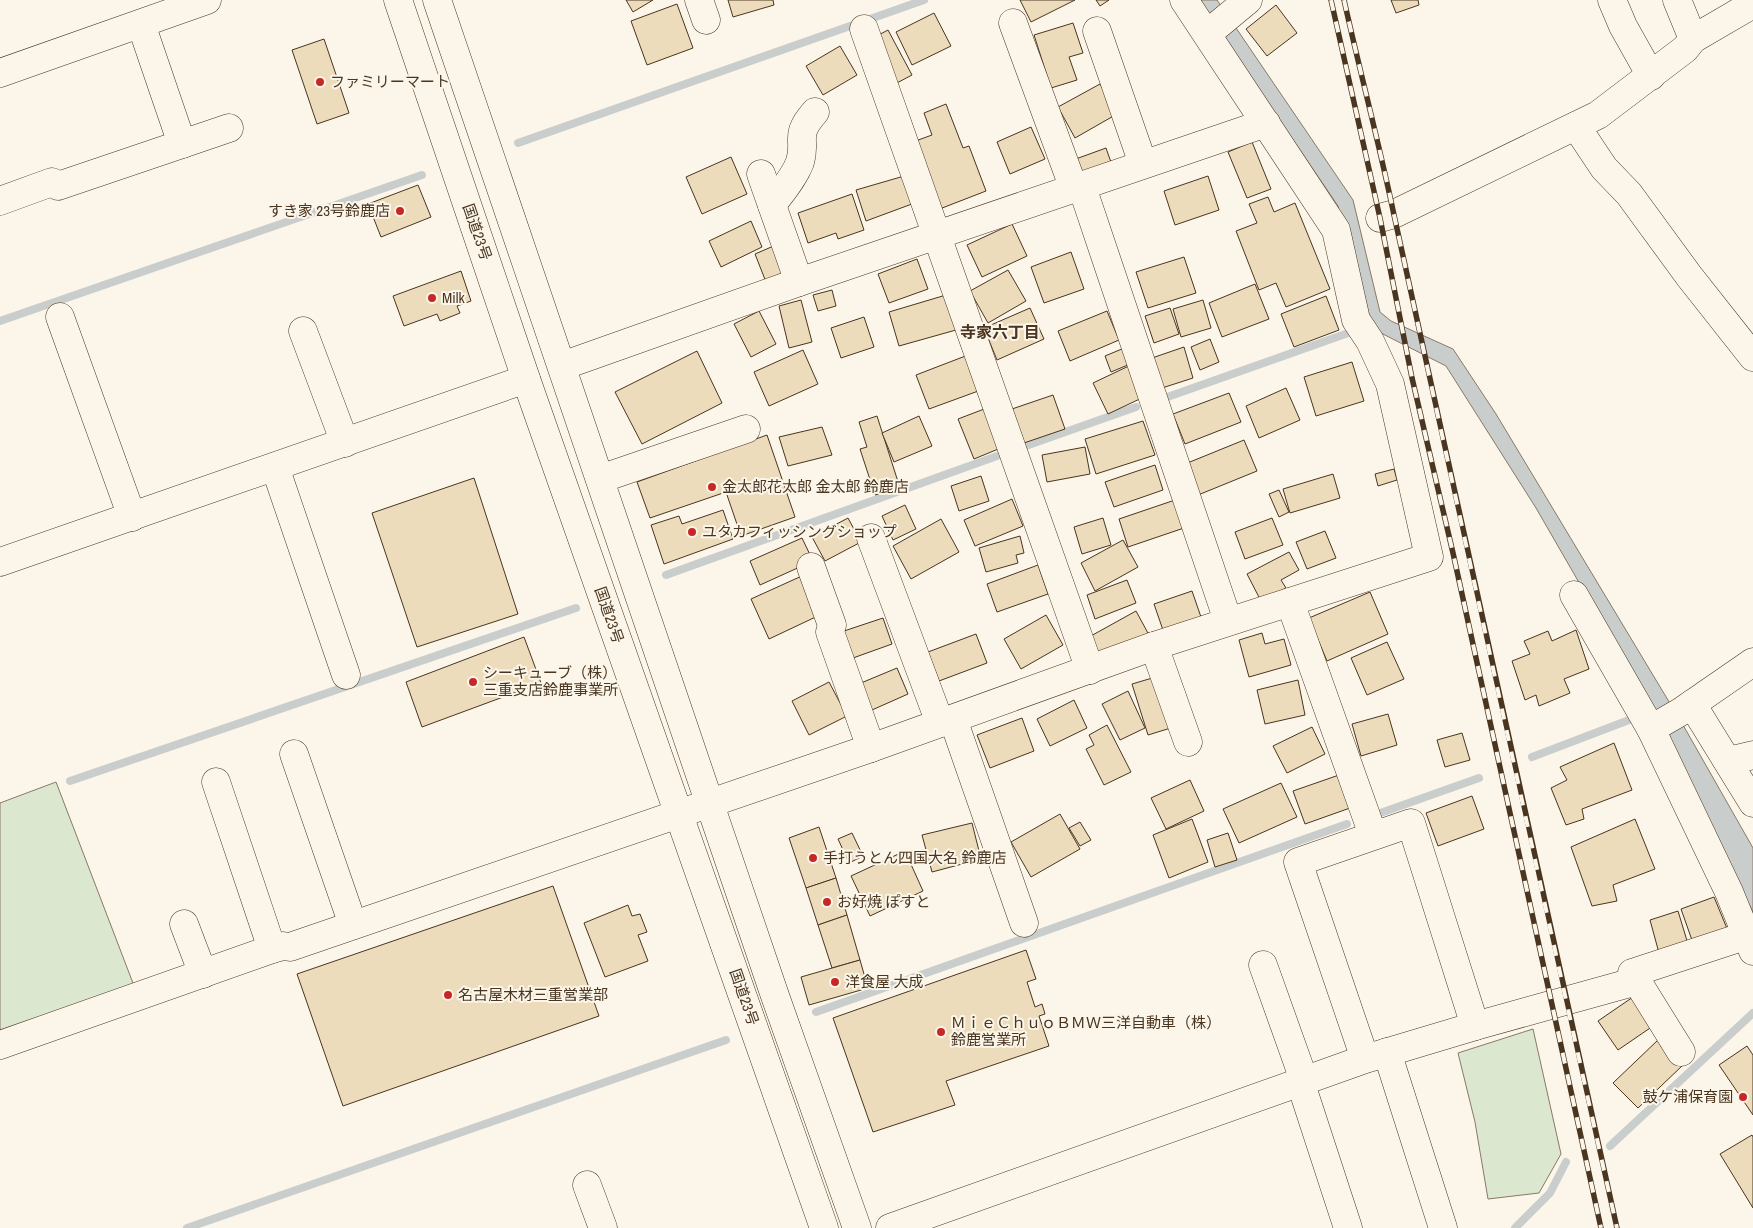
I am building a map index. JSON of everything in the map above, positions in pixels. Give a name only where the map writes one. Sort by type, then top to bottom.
[{"type":"main road","points":[[0,73],[141,24],[178,5],[207,0]]},
{"type":"main road","name":"国道23号","points":[[398,0],[526,379],[680,813],[824,1228]]},
{"type":"main road","name":"国道23号","points":[[437,0],[857,1228]]},
{"type":"main road","points":[[0,1046],[283,946],[290,947],[710,801],[871,748],[1154,646],[1429,557],[1390,384],[1370,341],[1356,320],[1336,230],[1266,123],[1225,19],[1184,0]]},
{"type":"main road","points":[[1612,0],[1622,26],[1650,76]]},
{"type":"main road","points":[[1677,0],[1692,39]]},
{"type":"main road","points":[[1380,218],[1394,214],[1598,115],[1685,49],[1692,39],[1753,4]]},
{"type":"main road","points":[[1013,23],[1078,188],[1228,621]]},
{"type":"main road","points":[[141,24],[182,144]]},
{"type":"main road","points":[[864,28],[939,236],[1090,670]]},
{"type":"main road","points":[[1097,31],[1144,164]]},
{"type":"main road","points":[[772,205],[795,175],[801,159],[801,132],[815,112]]},
{"type":"main road","points":[[562,366],[799,282],[939,236],[1266,123]]},
{"type":"main road","points":[[1576,126],[1604,168],[1629,194],[1688,276],[1753,357]]},
{"type":"main road","points":[[0,201],[52,182],[58,186],[229,128]]},
{"type":"main road","points":[[761,174],[799,282]]},
{"type":"main road","points":[[60,317],[132,517]]},
{"type":"main road","points":[[303,331],[345,443]]},
{"type":"main road","points":[[0,562],[275,468],[526,379]]},
{"type":"main road","points":[[600,479],[746,429]]},
{"type":"main road","points":[[275,468],[346,675]]},
{"type":"main road","points":[[871,538],[947,721],[1024,923]]},
{"type":"main road","points":[[811,567],[832,625],[830,632],[871,748]]},
{"type":"main road","points":[[1574,595],[1651,729],[1729,892],[1749,944],[1632,973],[1681,1052]]},
{"type":"main road","points":[[1290,602],[1373,835]]},
{"type":"main road","points":[[1154,646],[1188,742]]},
{"type":"main road","points":[[1651,729],[1753,662]]},
{"type":"main road","points":[[1687,707],[1740,758],[1753,803]]},
{"type":"main road","points":[[294,754],[353,925]]},
{"type":"main road","points":[[216,782],[272,950]]},
{"type":"main road","points":[[1443,1228],[1298,862],[1411,823],[1475,1026]]},
{"type":"main road","points":[[184,924],[203,974]]},
{"type":"main road","points":[[1263,965],[1348,1228]]},
{"type":"main road","points":[[890,1228],[1376,1056],[1522,1011],[1637,981]]},
{"type":"main road","points":[[587,1185],[602,1228]]},
{"type":"green space","points":[[56,782],[136,991],[2,1035],[0,1029],[0,803]]},
{"type":"green space","points":[[1533,1029],[1561,1154],[1539,1193],[1488,1199],[1475,1122],[1458,1053]]},
{"type":"shaded area","points":[[1198,0],[1217,0],[1353,200],[1380,312],[1391,321],[1453,349],[1496,414],[1683,725],[1753,848],[1753,912],[1641,690],[1536,508],[1446,366],[1375,330],[1365,319],[1338,206]]},
{"type":"building","points":[[626,0],[653,0],[633,12]]},
{"type":"building","points":[[728,0],[773,0],[774,5],[733,17]]},
{"type":"building","points":[[1020,0],[1075,0],[1031,22]]},
{"type":"building","points":[[1096,0],[1109,0],[1100,6]]},
{"type":"building","points":[[1391,0],[1418,0],[1419,5],[1396,13]]},
{"type":"building","points":[[677,4],[693,48],[647,65],[631,21]]},
{"type":"building","points":[[1276,5],[1297,33],[1267,56],[1246,29]]},
{"type":"building","points":[[934,13],[951,46],[912,65],[896,32]]},
{"type":"building","points":[[1073,23],[1083,53],[1069,57],[1077,80],[1051,88],[1034,35]]},
{"type":"building","points":[[888,30],[912,75],[895,84],[871,39]]},
{"type":"building","name":"ファミリーマート","points":[[324,39],[349,113],[317,124],[292,50]]},
{"type":"building","points":[[840,46],[857,75],[823,95],[806,66]]},
{"type":"building","points":[[1100,84],[1117,114],[1075,138],[1058,107]]},
{"type":"building","points":[[946,104],[963,148],[969,146],[986,191],[937,210],[910,143],[932,135],[924,113]]},
{"type":"building","points":[[1031,127],[1045,159],[1010,174],[997,142]]},
{"type":"building","points":[[1252,142],[1271,189],[1247,198],[1228,152]]},
{"type":"building","points":[[1106,148],[1113,168],[1080,180],[1073,160]]},
{"type":"building","points":[[731,157],[747,194],[702,214],[686,177]]},
{"type":"building","points":[[911,174],[920,201],[866,221],[856,190]]},
{"type":"building","points":[[1208,176],[1219,210],[1175,225],[1164,191]]},
{"type":"building","name":"すき家 23号鈴鹿店","points":[[418,185],[431,217],[381,237],[368,204]]},
{"type":"building","points":[[852,194],[864,230],[838,239],[836,233],[808,243],[798,213]]},
{"type":"building","points":[[1268,197],[1274,212],[1295,203],[1330,289],[1286,307],[1276,283],[1259,290],[1236,231],[1257,223],[1249,204]]},
{"type":"building","points":[[751,221],[762,247],[721,267],[709,241]]},
{"type":"building","points":[[1012,224],[1027,256],[982,277],[967,245]]},
{"type":"building","points":[[776,245],[787,273],[766,282],[755,254]]},
{"type":"building","points":[[1071,252],[1084,289],[1044,303],[1031,267]]},
{"type":"building","points":[[1184,257],[1196,293],[1148,308],[1136,272]]},
{"type":"building","points":[[917,259],[928,289],[889,303],[878,274]]},
{"type":"building","points":[[1008,270],[1026,301],[988,323],[970,291]]},
{"type":"building","name":"Milk","points":[[461,271],[471,301],[457,306],[460,313],[440,321],[437,314],[404,326],[393,296]]},
{"type":"building","points":[[1255,284],[1269,319],[1222,337],[1209,303]]},
{"type":"building","points":[[832,290],[836,306],[818,311],[813,295]]},
{"type":"building","points":[[946,295],[956,330],[899,346],[889,312]]},
{"type":"building","points":[[1326,296],[1339,330],[1294,347],[1281,314]]},
{"type":"building","points":[[801,300],[812,342],[789,348],[779,306]]},
{"type":"building","points":[[1203,300],[1211,328],[1181,337],[1173,309]]},
{"type":"building","points":[[1030,308],[1044,339],[997,360],[984,328]]},
{"type":"building","points":[[1170,308],[1179,334],[1154,343],[1145,316]]},
{"type":"building","points":[[759,311],[776,344],[751,357],[734,324]]},
{"type":"building","points":[[1107,311],[1119,340],[1070,361],[1058,331]]},
{"type":"building","points":[[864,317],[874,347],[841,358],[831,328]]},
{"type":"building","points":[[1210,339],[1219,362],[1200,370],[1191,347]]},
{"type":"building","points":[[1129,346],[1135,362],[1111,372],[1105,356]]},
{"type":"building","points":[[1184,347],[1193,378],[1162,388],[1152,358]]},
{"type":"building","points":[[803,350],[818,384],[769,406],[754,372]]},
{"type":"building","points":[[697,351],[722,403],[642,444],[615,392]]},
{"type":"building","points":[[968,355],[981,390],[929,409],[916,375]]},
{"type":"building","points":[[1352,362],[1364,401],[1316,416],[1304,377]]},
{"type":"building","points":[[1133,364],[1148,395],[1108,414],[1093,383]]},
{"type":"building","points":[[1286,388],[1300,420],[1259,438],[1246,406]]},
{"type":"building","points":[[1229,393],[1241,422],[1185,444],[1173,414]]},
{"type":"building","points":[[1053,395],[1065,429],[1021,444],[1009,410]]},
{"type":"building","points":[[992,406],[1008,445],[974,459],[958,419]]},
{"type":"building","points":[[877,416],[900,488],[875,495],[860,449],[867,447],[859,422]]},
{"type":"building","points":[[919,416],[932,446],[894,462],[882,433]]},
{"type":"building","points":[[1143,421],[1155,455],[1096,474],[1085,439]]},
{"type":"building","points":[[822,427],[832,455],[788,466],[779,437]]},
{"type":"building","name":"金太郎花太郎 金太郎 鈴鹿店","points":[[767,435],[795,517],[741,536],[726,492],[650,518],[637,482]]},
{"type":"building","points":[[1244,440],[1257,471],[1198,495],[1185,464]]},
{"type":"building","points":[[1085,447],[1090,474],[1047,482],[1042,455]]},
{"type":"building","points":[[1155,465],[1163,490],[1114,507],[1105,482]]},
{"type":"building","points":[[1394,469],[1397,480],[1378,486],[1375,474]]},
{"type":"building","points":[[1333,474],[1340,498],[1290,513],[1283,489]]},
{"type":"building","points":[[981,476],[989,501],[959,511],[951,486]]},
{"type":"building","points":[[474,478],[518,614],[417,647],[372,513]]},
{"type":"building","points":[[1279,490],[1289,512],[1279,517],[1269,494]]},
{"type":"building","points":[[1012,499],[1023,526],[975,546],[964,520]]},
{"type":"building","points":[[1175,500],[1184,528],[1128,547],[1119,519]]},
{"type":"building","points":[[905,505],[916,529],[893,540],[882,516]]},
{"type":"building","name":"ユタカフィッシングショップ","points":[[723,510],[733,539],[664,564],[651,525],[679,516],[682,524]]},
{"type":"building","points":[[848,518],[861,542],[825,561],[812,537]]},
{"type":"building","points":[[1103,518],[1111,545],[1082,554],[1074,527]]},
{"type":"building","points":[[1272,518],[1283,545],[1245,559],[1235,532]]},
{"type":"building","points":[[941,519],[959,552],[911,579],[893,546]]},
{"type":"building","points":[[1325,531],[1336,558],[1307,569],[1296,542]]},
{"type":"building","points":[[1020,536],[1024,553],[1016,555],[1018,563],[986,572],[979,548]]},
{"type":"building","points":[[802,538],[813,561],[760,585],[750,561]]},
{"type":"building","points":[[1123,540],[1138,567],[1095,591],[1081,563]]},
{"type":"building","points":[[1289,552],[1299,570],[1281,580],[1286,588],[1261,601],[1247,574]]},
{"type":"building","points":[[1038,565],[1048,594],[997,612],[987,584]]},
{"type":"building","points":[[804,575],[822,614],[769,639],[751,599]]},
{"type":"building","points":[[1127,580],[1136,603],[1095,619],[1087,595]]},
{"type":"building","points":[[1192,591],[1202,620],[1164,633],[1154,604]]},
{"type":"building","points":[[1370,592],[1388,634],[1327,661],[1309,618]]},
{"type":"building","points":[[1136,611],[1149,635],[1101,661],[1089,637]]},
{"type":"building","points":[[1046,615],[1063,645],[1021,669],[1004,639]]},
{"type":"building","points":[[883,618],[892,644],[853,658],[844,631]]},
{"type":"building","points":[[1576,630],[1589,669],[1564,679],[1570,693],[1539,706],[1536,695],[1525,700],[1512,661],[1530,654],[1524,641],[1548,631],[1552,641]]},
{"type":"building","points":[[1262,633],[1265,644],[1284,639],[1291,665],[1249,677],[1239,640]]},
{"type":"building","points":[[976,634],[987,663],[939,681],[928,652]]},
{"type":"building","name":"シーキューブ（株） 三重支店鈴鹿事業所","points":[[524,637],[541,683],[422,727],[406,682]]},
{"type":"building","points":[[1387,642],[1404,679],[1367,695],[1351,658]]},
{"type":"building","points":[[897,668],[908,694],[872,710],[861,683]]},
{"type":"building","points":[[1159,676],[1174,727],[1148,735],[1132,684]]},
{"type":"building","points":[[1298,680],[1305,715],[1265,724],[1257,690]]},
{"type":"building","points":[[829,682],[847,716],[809,735],[792,701]]},
{"type":"building","points":[[1128,691],[1145,728],[1120,740],[1102,704]]},
{"type":"building","points":[[1074,700],[1087,728],[1050,746],[1037,719]]},
{"type":"building","points":[[1388,714],[1397,745],[1361,756],[1352,724]]},
{"type":"building","points":[[1022,718],[1034,751],[990,768],[977,735]]},
{"type":"building","points":[[1107,725],[1131,772],[1104,785],[1086,749],[1094,745],[1089,735]]},
{"type":"building","points":[[1312,727],[1325,754],[1287,773],[1273,746]]},
{"type":"building","points":[[1462,733],[1470,760],[1445,767],[1437,740]]},
{"type":"building","points":[[1614,743],[1632,790],[1582,809],[1584,819],[1566,825],[1551,788],[1567,780],[1560,767]]},
{"type":"building","points":[[1339,775],[1350,808],[1305,824],[1293,791]]},
{"type":"building","points":[[1190,780],[1204,811],[1166,829],[1151,798]]},
{"type":"building","points":[[1281,783],[1297,817],[1239,843],[1223,809]]},
{"type":"building","points":[[1472,796],[1484,829],[1438,846],[1426,813]]},
{"type":"building","points":[[1060,814],[1080,849],[1031,877],[1011,842]]},
{"type":"building","points":[[1192,819],[1208,862],[1169,878],[1153,835]]},
{"type":"building","points":[[1635,819],[1655,869],[1613,885],[1617,901],[1592,906],[1571,847]]},
{"type":"building","points":[[1080,822],[1091,840],[1080,846],[1069,828]]},
{"type":"building","points":[[972,823],[981,859],[932,872],[922,835]]},
{"type":"building","name":"手打うとん四国大名 鈴鹿店","points":[[819,827],[836,878],[806,888],[789,838]]},
{"type":"building","points":[[852,833],[863,856],[849,863],[838,839]]},
{"type":"building","points":[[1228,833],[1237,860],[1215,867],[1207,840]]},
{"type":"building","points":[[905,851],[923,891],[870,916],[851,876]]},
{"type":"building","name":"お好焼 ぽすと","points":[[836,878],[847,915],[818,925],[806,888]]},
{"type":"building","name":"名古屋木材三重営業部","points":[[553,886],[599,1016],[343,1106],[297,974]]},
{"type":"building","points":[[1714,897],[1728,931],[1693,943],[1681,909]]},
{"type":"building","points":[[628,905],[632,916],[640,914],[647,932],[638,935],[648,961],[605,977],[584,923]]},
{"type":"building","points":[[1678,911],[1688,944],[1659,953],[1650,920]]},
{"type":"building","points":[[847,915],[860,960],[832,968],[818,925]]},
{"type":"building","name":"ＭｉｅＣｈｕｏＢＭＷ三洋自動車（株） 鈴鹿営業所","points":[[1026,950],[1036,979],[1027,982],[1035,1007],[1042,1004],[1045,1014],[1039,1016],[1049,1046],[946,1081],[955,1105],[873,1132],[833,1018]]},
{"type":"building","name":"洋食屋 大成","points":[[860,960],[868,988],[809,1005],[801,977]]},
{"type":"building","points":[[1633,997],[1653,1026],[1618,1050],[1598,1021]]},
{"type":"building","points":[[1658,1040],[1683,1065],[1638,1108],[1613,1083]]},
{"type":"building","name":"鼓ケ浦保育園","points":[[1747,1046],[1753,1055],[1753,1115],[1719,1065]]},
{"type":"building","points":[[1752,1135],[1753,1137],[1753,1208],[1720,1154]]},
{"type":"waterway","points":[[518,143],[924,0]]},
{"type":"waterway","points":[[0,321],[422,175]]},
{"type":"waterway","points":[[1159,400],[1351,332]]},
{"type":"waterway","points":[[1020,448],[1136,407]]},
{"type":"waterway","points":[[666,575],[997,456]]},
{"type":"waterway","points":[[70,781],[576,608]]},
{"type":"waterway","points":[[1532,757],[1629,720]]},
{"type":"waterway","points":[[1372,816],[1479,778]]},
{"type":"waterway","points":[[816,1012],[1347,824]]},
{"type":"waterway","points":[[1610,1146],[1753,1013]]},
{"type":"waterway","points":[[187,1228],[726,1040]]},
{"type":"waterway","points":[[1515,1228],[1550,1193],[1566,1162]]},
{"type":"railway","points":[[1331,0],[1380,218],[1412,378],[1453,553],[1601,1228]]},
{"type":"railway","points":[[1344,0],[1388,188],[1617,1228]]},
{"type":"place","name":"ファミリーマート","points":[[320,82]]},
{"type":"place","name":"すき家 23号鈴鹿店","points":[[400,211]]},
{"type":"place","name":"Milk","points":[[432,298]]},
{"type":"place","name":"金太郎花太郎 金太郎 鈴鹿店","points":[[712,487]]},
{"type":"place","name":"ユタカフィッシングショップ","points":[[692,532]]},
{"type":"place","name":"シーキューブ（株） 三重支店鈴鹿事業所","points":[[473,682]]},
{"type":"place","name":"手打うとん四国大名 鈴鹿店","points":[[813,858]]},
{"type":"place","name":"お好焼 ぽすと","points":[[827,902]]},
{"type":"place","name":"洋食屋 大成","points":[[835,982]]},
{"type":"place","name":"名古屋木材三重営業部","points":[[448,995]]},
{"type":"place","name":"ＭｉｅＣｈｕｏＢＭＷ三洋自動車（株） 鈴鹿営業所","points":[[941,1032]]},
{"type":"place","name":"鼓ケ浦保育園","points":[[1743,1097]]},
{"type":"district","name":"寺家六丁目","points":[[1000,332]]}]
